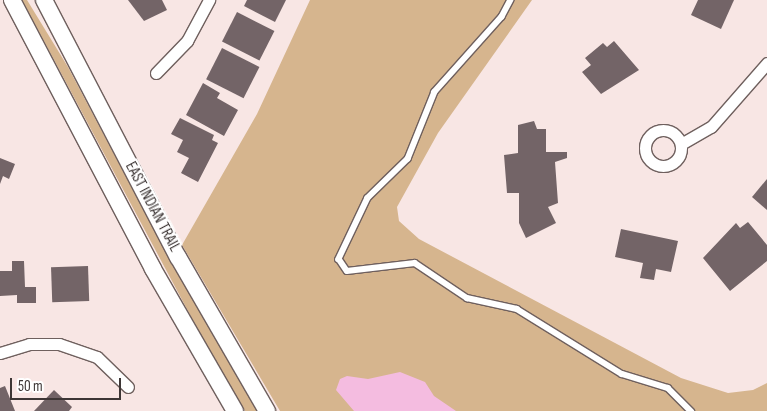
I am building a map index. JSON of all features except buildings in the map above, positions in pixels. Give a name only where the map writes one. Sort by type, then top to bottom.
[{"type":"main road","name":"EAST INDIAN TRAIL","points":[[12,0],[153,269],[235,411]]},
{"type":"main road","name":"EAST INDIAN TRAIL","points":[[44,0],[188,274],[267,411]]},
{"type":"street","points":[[156,73],[187,42],[209,0]]},
{"type":"street","points":[[681,144],[711,127],[767,63]]},
{"type":"street","points":[[0,353],[29,344],[59,344],[97,357],[128,387]]},
{"type":"lane","points":[[511,0],[502,17],[434,92],[408,158],[368,198],[339,259],[347,271],[415,262],[467,298],[517,309],[622,374],[668,388],[692,411]]},
{"type":"shaded area","points":[[22,0],[27,0],[68,67],[163,247],[257,411],[245,411],[212,356]]},
{"type":"shaded area","points":[[310,0],[532,0],[438,133],[397,207],[399,221],[419,239],[681,378],[728,393],[753,390],[767,383],[767,411],[280,411],[182,245],[257,114]]},
{"type":"shaded area","points":[[400,372],[425,382],[434,396],[456,411],[354,411],[336,390],[340,379],[347,376],[368,379]]}]
